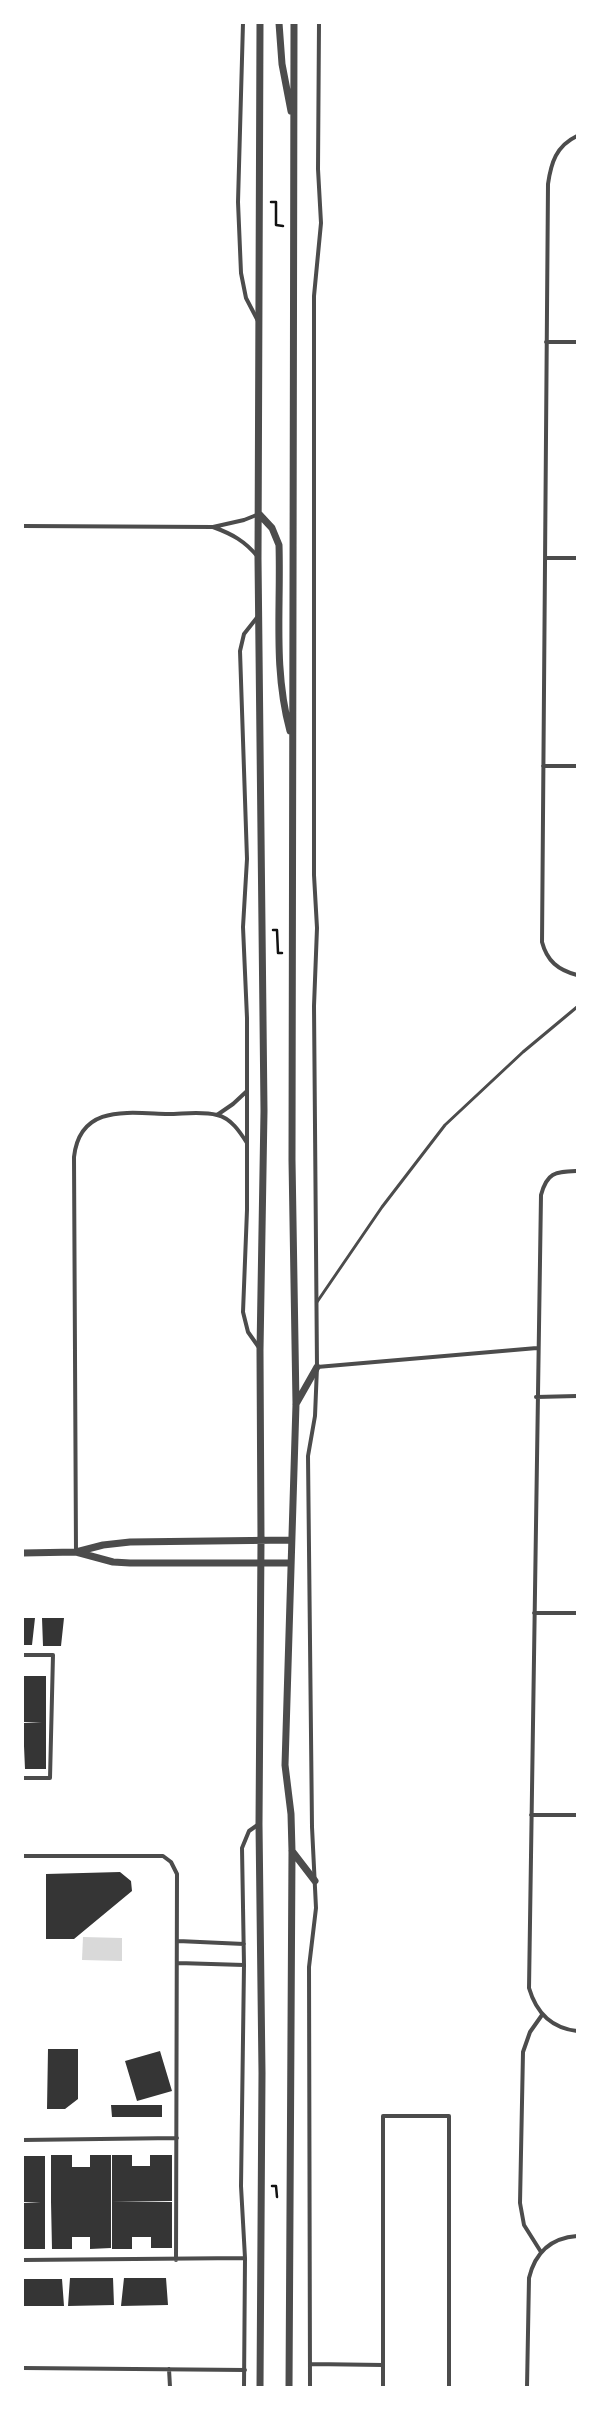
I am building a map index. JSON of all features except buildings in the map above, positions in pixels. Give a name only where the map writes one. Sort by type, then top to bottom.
[{"type":"street","points":[[243,23],[238,202],[241,273],[246,298],[259,323]]},
{"type":"street","points":[[260,23],[258,558],[264,1111],[260,1350],[262,1541],[259,1824],[262,2074],[260,2387]]},
{"type":"street","points":[[279,23],[282,64],[294,122]]},
{"type":"street","points":[[289,2387],[292,1851],[290,1810],[285,1765],[296,1404],[292,1160],[294,23]]},
{"type":"street","points":[[310,2387],[310,1967],[316,1908],[312,1827],[308,1456],[315,1416],[317,1368],[314,1006],[317,928],[314,875],[314,296],[321,224],[318,169],[319,23]]},
{"type":"street","points":[[577,136],[556,154],[551,164],[548,184],[542,942],[544,952],[551,962],[562,970],[577,975]]},
{"type":"street","points":[[546,342],[577,342]]},
{"type":"street","points":[[259,514],[272,528],[279,545],[279,674],[292,741]]},
{"type":"street","points":[[23,526],[213,527],[244,520],[259,514]]},
{"type":"street","points":[[213,527],[231,533],[246,544],[258,558]]},
{"type":"street","points":[[545,558],[577,558]]},
{"type":"street","points":[[259,614],[244,634],[240,651],[247,859],[243,927],[247,1018],[247,1144],[243,1312],[248,1332],[260,1350]]},
{"type":"street","points":[[543,766],[577,766]]},
{"type":"street","points":[[76,1552],[75,1147],[84,1129],[100,1117],[109,1114],[216,1114],[233,1104],[247,1091]]},
{"type":"street","points":[[216,1114],[234,1125],[247,1144]]},
{"type":"street","points":[[577,1171],[563,1172],[549,1177],[544,1182],[541,1195],[536,1397],[529,1988],[533,2002],[542,2015],[556,2026],[577,2030]]},
{"type":"street","points":[[317,1368],[537,1348]]},
{"type":"street","points":[[296,1404],[317,1368]]},
{"type":"street","points":[[536,1397],[577,1396]]},
{"type":"street","points":[[23,1553],[76,1552],[103,1545],[130,1542],[291,1540]]},
{"type":"street","points":[[76,1552],[94,1558],[124,1563],[291,1563]]},
{"type":"street","points":[[534,1613],[577,1613]]},
{"type":"street","points":[[23,1655],[53,1655],[50,1778],[23,1778]]},
{"type":"street","points":[[531,1815],[577,1815]]},
{"type":"street","points":[[244,2387],[245,2258],[241,2186],[244,1965],[242,1848],[249,1831],[259,1824]]},
{"type":"street","points":[[292,1851],[315,1881]]},
{"type":"street","points":[[23,1856],[163,1856],[171,1862],[177,1874],[178,1963],[176,2260]]},
{"type":"street","points":[[178,1941],[244,1944]]},
{"type":"street","points":[[178,1963],[244,1965]]},
{"type":"street","points":[[541,2252],[524,2225],[520,2204],[522,2058],[530,2032],[542,2015]]},
{"type":"street","points":[[383,2387],[383,2116],[449,2116],[449,2387]]},
{"type":"street","points":[[23,2140],[177,2138]]},
{"type":"street","points":[[527,2387],[529,2278],[531,2268],[541,2252],[552,2242],[577,2236]]},
{"type":"street","points":[[23,2260],[176,2260],[245,2258]]},
{"type":"street","points":[[310,2364],[383,2365]]},
{"type":"street","points":[[23,2368],[170,2368],[245,2370]]},
{"type":"street","points":[[170,2368],[170,2387]]},
{"type":"lane","points":[[317,1302],[382,1207],[445,1125],[523,1052],[577,1007]]},
{"type":"path","points":[[259,202],[276,202],[276,225],[294,226]]},
{"type":"shaded area","points":[[83,1937],[122,1938],[122,1961],[82,1960]]}]
